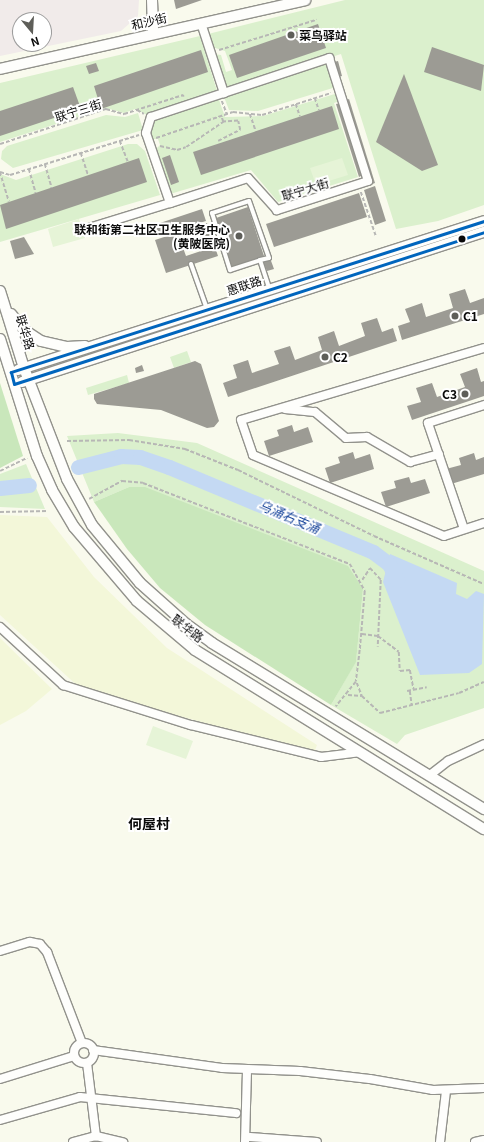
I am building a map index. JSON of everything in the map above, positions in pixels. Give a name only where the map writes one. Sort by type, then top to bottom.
[{"type":"street","points":[[152,0],[153,33]]},
{"type":"street","name":"和沙街","points":[[0,70],[153,33],[302,0]]},
{"type":"street","points":[[201,23],[222,94]]},
{"type":"street","points":[[86,229],[170,203],[148,137],[151,117],[329,58],[368,181],[358,184]]},
{"type":"street","name":"联宁大街","points":[[170,203],[248,178],[277,210],[358,184]]},
{"type":"street","name":"惠联路","points":[[11,372],[484,221]]},
{"type":"street","name":"惠联路","points":[[14,384],[484,232]]},
{"type":"street","name":"联华路","points":[[0,291],[28,380],[54,450],[78,501],[120,560],[186,624],[303,700],[484,809]]},
{"type":"street","points":[[5,306],[18,324],[41,341],[67,346],[99,345]]},
{"type":"street","name":"联华路","points":[[0,339],[38,456],[61,508],[111,572],[171,632],[359,752],[484,829]]},
{"type":"street","points":[[484,348],[241,420],[253,454],[444,536],[484,522]]},
{"type":"street","points":[[464,529],[428,423],[484,405]]},
{"type":"street","points":[[280,409],[315,412],[346,438],[367,438],[410,462],[439,454]]},
{"type":"street","points":[[0,627],[63,685],[191,725],[321,757],[359,752]]},
{"type":"street","points":[[430,776],[448,761],[484,744]]},
{"type":"street","points":[[0,951],[30,942],[40,944],[47,952],[82,1044],[93,1050],[247,1069],[300,1071],[446,1090],[484,1088]]},
{"type":"street","points":[[82,1044],[74,1050],[74,1056],[80,1063],[87,1063],[92,1059],[93,1050]]},
{"type":"street","points":[[0,1079],[74,1056]]},
{"type":"street","points":[[87,1063],[96,1136]]},
{"type":"street","points":[[247,1069],[247,1140],[317,1142]]},
{"type":"street","points":[[440,1142],[446,1090]]},
{"type":"street","points":[[0,1120],[80,1097],[92,1097],[236,1113]]},
{"type":"street","points":[[73,1142],[96,1136],[124,1142]]},
{"type":"street","points":[[476,1142],[484,1140]]},
{"type":"lane","points":[[249,201],[269,258],[260,260],[230,270],[212,213],[249,201]]},
{"type":"lane","points":[[260,260],[270,290]]},
{"type":"lane","points":[[191,264],[207,310]]},
{"type":"path","points":[[216,51],[316,20]]},
{"type":"path","points":[[0,172],[10,175],[120,141],[148,137],[227,114],[262,115],[340,90]]},
{"type":"path","name":"联宁三街","points":[[0,144],[106,109],[124,114],[184,94]]},
{"type":"path","points":[[222,94],[227,114]]},
{"type":"path","points":[[315,98],[319,110]]},
{"type":"path","points":[[296,104],[300,116]]},
{"type":"path","points":[[250,114],[256,131]]},
{"type":"path","points":[[221,116],[223,122]]},
{"type":"path","points":[[148,137],[177,150],[223,122],[238,121],[240,130],[218,142]]},
{"type":"path","points":[[120,141],[128,162]]},
{"type":"path","points":[[81,153],[88,176]]},
{"type":"path","points":[[44,164],[52,188]]},
{"type":"path","points":[[29,169],[36,193]]},
{"type":"path","points":[[0,172],[9,202]]},
{"type":"path","points":[[358,184],[376,236]]},
{"type":"path","points":[[67,441],[129,440],[185,449],[238,470],[374,536],[484,584]]},
{"type":"path","points":[[0,471],[27,458]]},
{"type":"path","points":[[89,499],[122,481],[143,483],[350,564],[362,580],[365,591],[356,682],[348,695],[334,709]]},
{"type":"path","points":[[0,512],[48,511]]},
{"type":"path","points":[[362,580],[370,568],[381,580],[378,647]]},
{"type":"path","points":[[361,634],[378,636],[399,652],[400,671],[410,670],[414,690]]},
{"type":"path","points":[[356,682],[362,696],[380,713],[459,694],[484,682]]},
{"type":"path","points":[[412,705],[409,691],[427,687]]},
{"type":"path","points":[[348,695],[362,696]]},
{"type":"shaded area","points":[[0,0],[139,0],[138,16],[121,31],[52,45],[52,12],[12,12],[12,52],[19,52],[0,56]]},
{"type":"green space","points":[[345,0],[484,0],[484,205],[438,221],[396,229],[341,54],[225,91],[214,54],[221,55],[226,72],[232,70],[225,51],[212,47],[208,34]]},
{"type":"green space","points":[[200,36],[218,94],[151,117],[135,109],[124,113],[106,108],[0,142],[0,83]]},
{"type":"green space","points":[[328,63],[336,87],[258,111],[229,110],[224,97]]},
{"type":"green space","points":[[338,93],[340,101],[334,103],[358,177],[278,202],[251,170],[170,194],[155,150],[160,145],[158,139],[151,139],[149,131],[154,119],[218,97],[225,117],[263,116]]},
{"type":"green space","points":[[138,113],[143,130],[13,168],[1,159],[2,151],[7,146],[106,115],[125,117]]},
{"type":"green space","points":[[128,144],[137,144],[145,151],[160,195],[0,242],[0,174],[16,180]]},
{"type":"green space","points":[[342,158],[348,175],[316,185],[310,168]]},
{"type":"green space","points":[[79,219],[85,238],[53,247],[48,229]]},
{"type":"green space","points":[[187,351],[191,362],[174,368],[170,357]]},
{"type":"green space","points":[[127,375],[129,383],[88,395],[86,388]]},
{"type":"green space","points":[[0,383],[23,456],[0,468]]},
{"type":"green space","points":[[118,433],[197,443],[484,571],[484,708],[405,735],[397,744],[331,705],[356,661],[363,589],[129,487],[94,502],[67,436]]},
{"type":"green space","points":[[26,464],[45,509],[0,507],[0,474]]},
{"type":"green space","points":[[129,487],[145,487],[348,566],[363,589],[356,662],[331,705],[205,625],[160,588],[127,549],[94,502]]},
{"type":"green space","points":[[0,515],[47,517],[94,577],[167,648],[317,745],[314,753],[81,689],[0,615]]},
{"type":"green space","points":[[0,638],[52,689],[26,711],[0,725]]},
{"type":"green space","points":[[153,726],[193,741],[186,759],[146,745]]},
{"type":"water","points":[[390,554],[457,583],[456,594],[467,599],[476,591],[484,594],[482,664],[469,673],[420,675],[383,582]]},
{"type":"building","points":[[174,0],[202,0],[176,9]]},
{"type":"building","points":[[318,24],[326,48],[237,78],[229,55]]},
{"type":"building","points":[[432,47],[484,65],[481,91],[424,72]]},
{"type":"building","points":[[201,50],[208,72],[101,109],[94,86]]},
{"type":"building","points":[[338,61],[342,76],[338,77],[334,62]]},
{"type":"building","points":[[96,63],[99,71],[89,74],[86,66]]},
{"type":"building","points":[[404,74],[438,165],[422,171],[376,142]]},
{"type":"building","points":[[73,87],[81,109],[0,136],[0,111]]},
{"type":"building","points":[[349,99],[375,183],[370,185],[344,101]]},
{"type":"building","points":[[340,103],[363,175],[359,177],[336,104]]},
{"type":"building","points":[[332,106],[339,129],[201,175],[193,152]]},
{"type":"building","points":[[170,155],[179,182],[171,185],[162,158]]},
{"type":"building","points":[[139,158],[147,182],[6,229],[0,205]]},
{"type":"building","points":[[375,186],[386,221],[375,225],[364,190]]},
{"type":"building","points":[[359,193],[367,217],[274,247],[266,224]]},
{"type":"building","points":[[248,207],[264,256],[232,267],[216,218]]},
{"type":"building","points":[[202,209],[206,221],[154,237],[151,226]]},
{"type":"building","points":[[207,223],[218,256],[166,273],[155,240]],"holes":[[[203,237],[207,249],[186,256],[182,245]]]},
{"type":"building","points":[[24,237],[34,254],[15,259],[10,241]]},
{"type":"building","points":[[270,258],[274,269],[267,271],[263,261]]},
{"type":"building","name":"C1","points":[[465,289],[470,303],[484,298],[484,314],[402,340],[398,326],[410,322],[405,309],[422,303],[426,317],[453,308],[449,294]]},
{"type":"building","name":"C2","points":[[377,318],[382,332],[393,328],[397,341],[228,397],[223,383],[237,378],[233,365],[248,360],[252,373],[279,364],[274,351],[290,346],[295,360],[322,350],[318,337],[334,331],[339,346],[365,336],[361,323]]},
{"type":"building","points":[[195,361],[201,364],[219,421],[214,427],[207,428],[161,410],[97,404],[94,399],[94,394]]},
{"type":"building","points":[[142,365],[144,371],[136,373],[135,368]]},
{"type":"building","name":"C3","points":[[477,368],[481,382],[484,381],[484,396],[412,420],[407,406],[421,402],[416,388],[432,383],[437,397],[465,387],[460,374]]},
{"type":"building","points":[[292,425],[294,432],[308,427],[313,442],[269,456],[264,441],[279,436],[277,430]]},
{"type":"building","points":[[353,452],[355,459],[370,454],[374,469],[330,483],[325,468],[340,463],[338,457]]},
{"type":"building","points":[[474,453],[476,460],[484,457],[484,474],[451,484],[446,469],[461,465],[459,458]]},
{"type":"building","points":[[409,477],[411,483],[425,479],[430,493],[386,507],[381,492],[396,488],[394,481]]},
{"type":"waterway","name":"乌涌右支涌","points":[[78,467],[121,456],[140,457],[169,467],[373,552],[389,564],[397,580]]},
{"type":"waterway","name":"乌涌右支涌","points":[[0,488],[29,485]]},
{"type":"transit line","points":[[484,221],[11,372],[14,384],[484,232]]},
{"type":"place","name":"菜鸟驿站","points":[[291,35]]},
{"type":"place","name":"联和街第二社区卫生服务中心 (黄陂医院)","points":[[239,236]]},
{"type":"place","name":"C1","points":[[455,316]]},
{"type":"place","name":"C2","points":[[325,357]]},
{"type":"place","name":"C3","points":[[465,394]]},
{"type":"district","name":"何屋村","points":[[149,823]]}]
